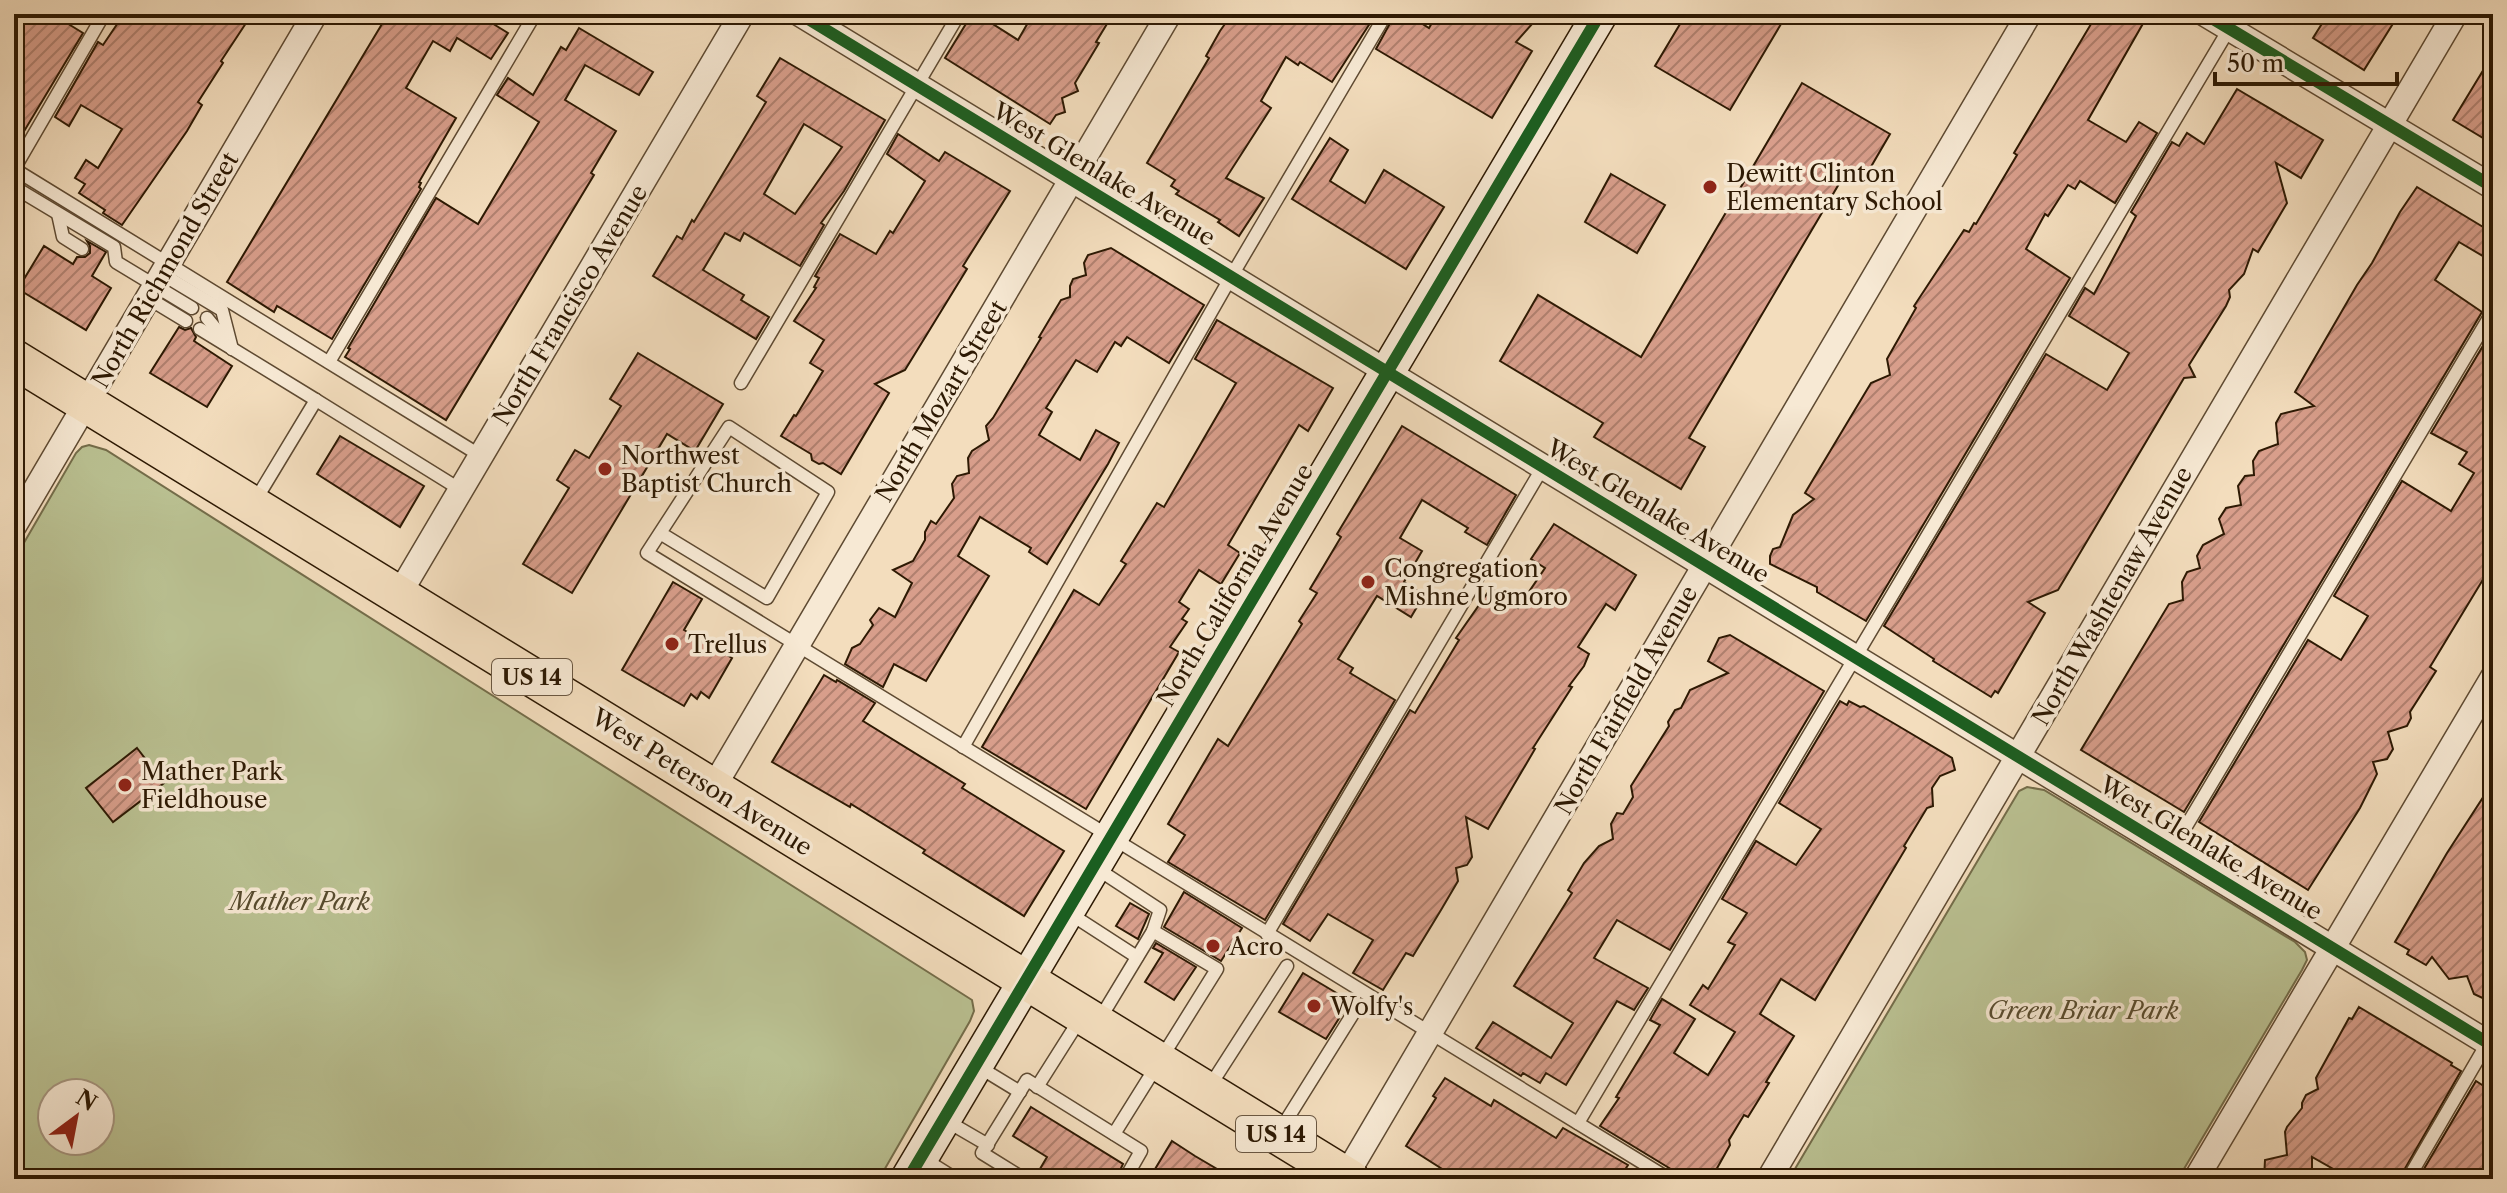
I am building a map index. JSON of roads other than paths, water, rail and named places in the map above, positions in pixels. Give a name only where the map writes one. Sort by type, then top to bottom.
[{"type":"main road","name":"North California Avenue","points":[[915,1168],[1600,14]]},
{"type":"main road","name":"West Peterson Avenue","points":[[14,359],[1346,1178]]},
{"type":"street","name":"North Richmond Street","points":[[14,526],[315,14]]},
{"type":"street","name":"North Francisco Avenue","points":[[398,596],[742,14]]},
{"type":"street","name":"West Glenlake Avenue","points":[[800,14],[2333,948],[2491,1041]]},
{"type":"street","name":"North Mozart Street","points":[[713,788],[1169,14]]},
{"type":"street","name":"North Fairfield Avenue","points":[[1346,1178],[2029,14]]},
{"type":"street","points":[[2205,14],[2233,21],[2389,125],[2493,187]]},
{"type":"street","name":"North Washtenaw Avenue","points":[[1769,1179],[2455,14]]},
{"type":"street","points":[[2196,1179],[2493,677]]},
{"type":"lane","points":[[104,14],[14,169],[192,308]]},
{"type":"lane","points":[[329,362],[535,14]]},
{"type":"lane","points":[[741,383],[959,14]]},
{"type":"lane","points":[[963,747],[1231,277],[1386,14]]},
{"type":"lane","points":[[1578,1123],[2233,21]]},
{"type":"lane","points":[[15,189],[114,247],[116,262]]},
{"type":"lane","points":[[58,214],[63,237],[82,249]]},
{"type":"lane","points":[[101,261],[106,264],[116,262],[222,310],[232,349]]},
{"type":"lane","points":[[159,280],[186,321]]},
{"type":"lane","points":[[159,280],[329,362],[481,456]]},
{"type":"lane","points":[[2172,850],[2493,311]]},
{"type":"lane","points":[[204,323],[232,349],[461,490]]},
{"type":"lane","points":[[252,506],[316,400]]},
{"type":"lane","points":[[660,533],[767,598],[828,492],[729,427],[660,533],[647,553],[963,747],[1102,852],[1160,910],[1153,931],[1137,957],[1037,1087]]},
{"type":"lane","points":[[1267,934],[1543,467]]},
{"type":"lane","points":[[1102,852],[1267,934],[1669,1179]]},
{"type":"lane","points":[[1066,911],[1137,957]]},
{"type":"lane","points":[[1114,1134],[1217,969],[1153,931]]},
{"type":"lane","points":[[1206,1092],[1287,966]]},
{"type":"lane","points":[[1277,1135],[1354,1012]]},
{"type":"lane","points":[[2408,1179],[2491,1041]]},
{"type":"lane","points":[[976,1065],[1020,1092]]},
{"type":"lane","points":[[1024,1179],[982,1153],[1027,1080],[1141,1151],[1125,1179]]},
{"type":"lane","points":[[943,1119],[988,1145]]},
{"type":"lane","points":[[915,1168],[956,1179]]},
{"type":"place","name":"Dewitt Clinton Elementary School","points":[[1710,187]]},
{"type":"place","name":"Northwest Baptist Church","points":[[605,469]]},
{"type":"place","name":"Congregation Mishne Ugmoro","points":[[1368,582]]},
{"type":"place","name":"Trellus","points":[[672,644]]},
{"type":"place","name":"Mather Park Fieldhouse","points":[[125,785]]},
{"type":"place","name":"Acro","points":[[1213,946]]},
{"type":"place","name":"Wolfy's","points":[[1314,1006]]},
{"type":"park label","name":"Mather Park","points":[[300,901]]},
{"type":"park label","name":"Green Briar Park","points":[[2083,1010]]}]
